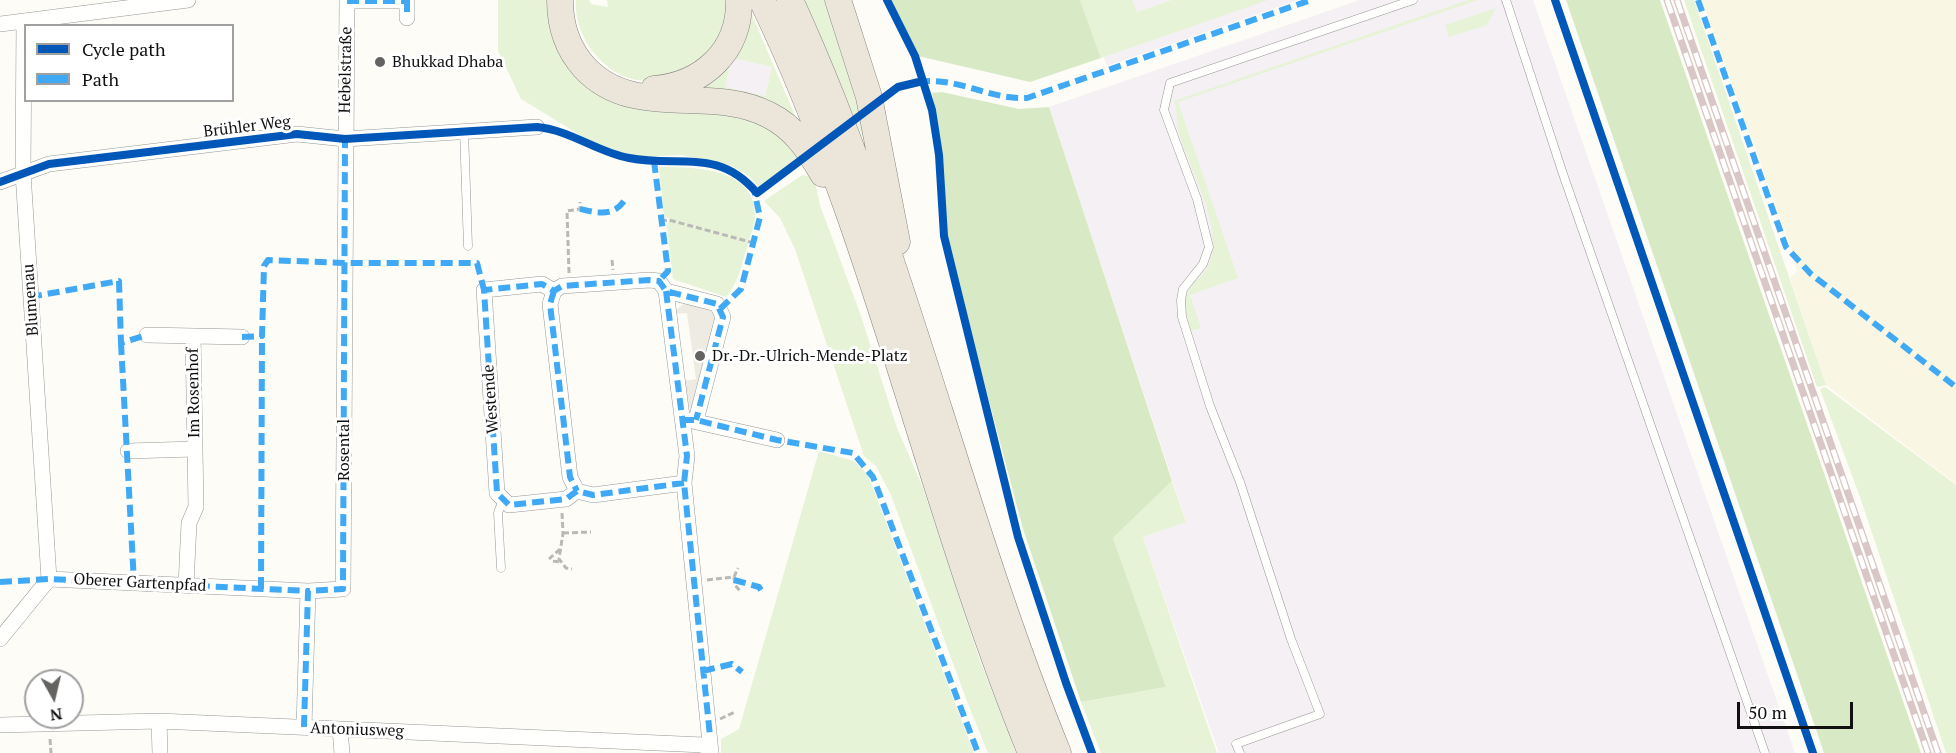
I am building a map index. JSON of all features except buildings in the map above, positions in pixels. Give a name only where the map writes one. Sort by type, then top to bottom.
[{"type":"highway","points":[[560,0],[563,29],[572,51],[587,70],[609,87],[644,98],[733,102],[768,114],[792,130],[807,147],[855,232]]},
{"type":"highway","points":[[570,0],[571,21],[576,39],[589,58],[620,81],[636,87],[653,89],[672,87],[690,81],[717,63],[734,35],[739,0]]},
{"type":"highway","points":[[762,0],[808,104],[855,232],[963,565],[1031,753]]},
{"type":"highway","points":[[790,0],[853,149],[900,284],[976,525],[1058,753]]},
{"type":"highway","points":[[838,0],[861,66],[880,141],[896,226],[900,284]]},
{"type":"street","points":[[0,24],[188,0]]},
{"type":"street","points":[[347,0],[407,1],[407,18]]},
{"type":"street","name":"Hebelstraße","points":[[345,139],[347,0]]},
{"type":"street","name":"Blumenau","points":[[24,21],[23,173],[49,579]]},
{"type":"street","name":"Brühler Weg","points":[[0,182],[49,164],[297,134],[345,139],[537,127]]},
{"type":"street","name":"Rosental","points":[[308,591],[343,589],[345,139]]},
{"type":"street","points":[[577,491],[570,477],[550,304],[554,291],[570,285],[648,280],[659,282],[666,291],[689,420],[684,483],[711,753]]},
{"type":"street","name":"Westende","points":[[502,499],[497,493],[484,290],[542,284],[554,291]]},
{"type":"street","points":[[666,291],[717,304],[723,317],[689,420]]},
{"type":"street","name":"Im Rosenhof","points":[[147,335],[242,338]]},
{"type":"street","name":"Im Rosenhof","points":[[186,585],[189,523],[196,507],[193,336]]},
{"type":"street","points":[[689,420],[777,440]]},
{"type":"street","name":"Im Rosenhof","points":[[128,452],[195,450]]},
{"type":"street","points":[[502,499],[509,505],[559,500],[577,491],[592,495],[684,483]]},
{"type":"street","points":[[0,639],[49,579]]},
{"type":"street","name":"Oberer Gartenpfad","points":[[49,579],[308,591]]},
{"type":"street","points":[[304,727],[308,591]]},
{"type":"street","points":[[159,721],[160,753]]},
{"type":"street","name":"Antoniusweg","points":[[0,725],[159,721],[688,743],[704,745],[711,753]]},
{"type":"street","points":[[340,729],[342,753]]},
{"type":"lane","points":[[1240,753],[1236,744],[1320,714],[1291,639],[1240,482],[1210,406],[1182,317],[1181,300],[1184,289],[1203,264],[1209,247],[1207,230],[1197,199],[1164,110],[1170,83],[1413,0]]},
{"type":"lane","points":[[1506,0],[1587,242],[1765,753]]},
{"type":"lane","points":[[464,131],[468,246]]},
{"type":"lane","points":[[501,568],[498,513],[502,499]]},
{"type":"path","points":[[570,285],[567,211],[580,209],[580,202]]},
{"type":"path","points":[[661,221],[669,220],[754,243]]},
{"type":"path","points":[[559,500],[563,533],[560,562]]},
{"type":"path","points":[[563,533],[591,532]]},
{"type":"path","points":[[560,549],[549,558],[572,569]]},
{"type":"path","points":[[738,568],[734,577],[735,585],[740,591]]},
{"type":"path","points":[[694,582],[734,577]]},
{"type":"shaded area","points":[[1083,0],[1298,0],[1107,66]]},
{"type":"shaded area","points":[[1360,0],[1533,0],[1795,753],[1219,753],[1143,537],[1186,521],[1049,107]]},
{"type":"shaded area","points":[[1702,0],[1956,0],[1956,484],[1826,385],[1790,278],[1797,271],[1791,248]]},
{"type":"shaded area","points":[[732,58],[772,67],[765,96],[725,87]]},
{"type":"shaded area","name":"Dr.-Dr.-Ulrich-Mende-Platz","points":[[685,303],[709,309],[716,317],[694,408],[690,409],[684,381],[696,379],[687,313],[676,314],[677,309]]},
{"type":"green space","points":[[498,0],[553,0],[579,73],[759,117],[803,152],[759,188],[749,176],[732,166],[682,155],[638,157],[593,143],[521,99],[498,51]]},
{"type":"green space","points":[[576,0],[589,0],[591,4],[608,7],[607,0],[732,0],[730,20],[701,66],[653,81],[646,81],[632,79],[618,73],[595,54],[580,29]]},
{"type":"green space","points":[[805,0],[831,0],[844,35],[866,145]]},
{"type":"green space","points":[[889,0],[1080,0],[1101,58],[1030,82],[918,56]]},
{"type":"green space","points":[[1080,0],[1132,0],[1137,12],[1172,0],[1268,0],[1101,58]]},
{"type":"green space","points":[[1468,0],[1478,0],[1178,102],[1238,278],[1190,295],[1201,328],[1192,331],[1187,314],[1188,291],[1211,261],[1213,234],[1206,205],[1179,133],[1174,101]]},
{"type":"green space","points":[[1566,0],[1660,0],[1921,753],[1824,753]]},
{"type":"green space","points":[[1684,0],[1694,0],[1826,385],[1817,387]]},
{"type":"green space","points":[[748,6],[800,127],[688,89]],"holes":[[[732,58],[772,67],[765,96],[725,87]]]},
{"type":"green space","points":[[1496,8],[1487,25],[1449,37],[1445,25]]},
{"type":"green space","points":[[942,92],[1019,109],[1049,107],[1172,481],[1113,538],[1166,687],[1081,702],[1023,529],[945,233],[943,162],[932,93]]},
{"type":"green space","points":[[659,167],[688,168],[720,173],[745,187],[752,199],[755,215],[753,227],[737,280],[726,297],[673,279],[667,227],[669,218],[664,217]]},
{"type":"green space","points":[[802,175],[809,176],[815,182],[820,205],[861,316],[897,428],[922,485],[979,658],[1016,753],[988,753],[891,495],[876,466],[864,456],[795,249],[780,218],[764,201]]},
{"type":"green space","points":[[1825,387],[1956,485],[1956,753],[1946,753],[1860,497],[1820,389]]},
{"type":"green space","points":[[819,451],[854,461],[868,475],[974,753],[721,753],[721,739],[739,729]]},
{"type":"green space","points":[[1172,481],[1186,522],[1143,537],[1217,753],[1101,753],[1081,702],[1166,687],[1113,538]]},
{"type":"railway","points":[[1667,0],[1928,753]]},
{"type":"railway","points":[[1677,0],[1938,753]]},
{"type":"marked path","points":[[407,0],[407,18]]},
{"type":"marked path","points":[[918,82],[946,82],[1000,96],[1027,98],[1311,0]]},
{"type":"marked path","points":[[1698,0],[1786,247],[1811,274],[1956,387]]},
{"type":"marked path","points":[[347,1],[407,1]]},
{"type":"marked path","points":[[304,727],[308,591],[343,589],[345,139]]},
{"type":"marked path","points":[[654,161],[668,271],[659,281]]},
{"type":"marked path","points":[[720,309],[741,289],[760,217],[754,190]]},
{"type":"marked path","points":[[580,209],[610,212],[624,201]]},
{"type":"marked path","points":[[242,337],[262,336],[264,266],[268,260],[345,263],[477,263],[484,290]]},
{"type":"marked path","points":[[684,483],[593,495],[577,491],[566,499],[509,505],[497,493],[484,290],[542,284],[554,291],[562,286],[649,280],[659,281],[666,291],[717,304],[723,317],[696,420]]},
{"type":"marked path","points":[[30,297],[119,281],[121,343],[147,335]]},
{"type":"marked path","points":[[554,291],[550,304],[570,477],[577,491]]},
{"type":"marked path","points":[[666,291],[687,456],[684,483],[710,736]]},
{"type":"marked path","points":[[261,589],[262,336]]},
{"type":"marked path","points":[[121,343],[134,583]]},
{"type":"marked path","points":[[682,420],[696,420],[777,440],[853,453],[873,477],[978,753]]},
{"type":"marked path","points":[[0,582],[49,579],[308,591]]},
{"type":"marked path","points":[[734,580],[759,587],[761,590]]},
{"type":"marked path","points":[[703,671],[732,664],[742,672]]},
{"type":"cycle path","points":[[887,0],[915,56],[932,110],[939,155],[944,236],[1018,537],[1066,683],[1092,753]]},
{"type":"cycle path","points":[[1555,0],[1813,753]]},
{"type":"cycle path","points":[[0,182],[49,164],[297,134],[345,139],[537,127],[561,132],[629,158],[713,164],[742,179],[757,193],[898,87],[923,81]]},
{"type":"place","name":"Bhukkad Dhaba","points":[[380,62]]},
{"type":"place","name":"Dr.-Dr.-Ulrich-Mende-Platz","points":[[700,356]]}]
